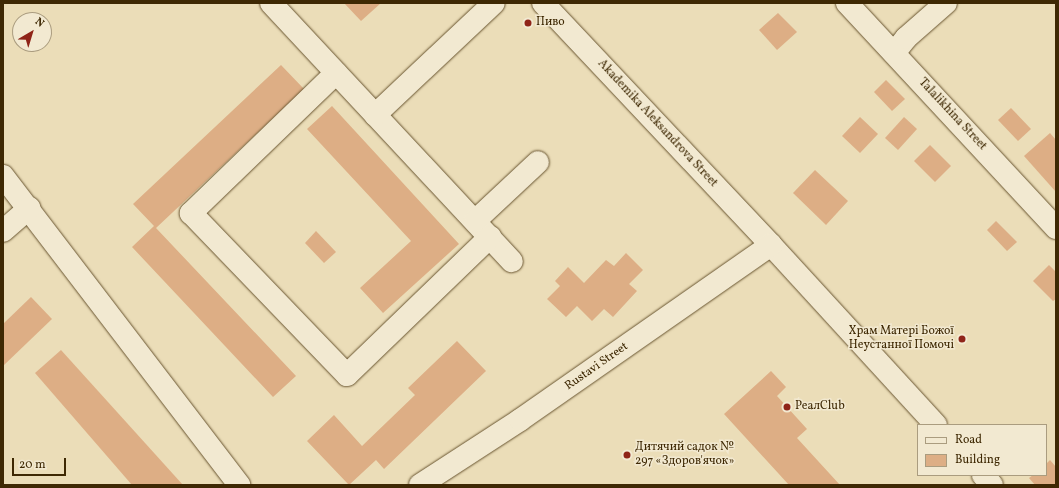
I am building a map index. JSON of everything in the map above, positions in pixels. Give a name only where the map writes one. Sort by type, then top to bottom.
[{"type":"street","points":[[271,3],[512,261]]},
{"type":"street","points":[[375,115],[494,3]]},
{"type":"street","name":"Akademika Aleksandrova Street","points":[[543,3],[771,245],[935,424]]},
{"type":"street","name":"Talalikhina Street","points":[[847,3],[1056,228]]},
{"type":"street","points":[[894,53],[906,38],[946,3]]},
{"type":"street","points":[[336,73],[191,213],[347,375],[490,237]]},
{"type":"street","points":[[475,221],[538,162]]},
{"type":"street","points":[[3,176],[29,208],[111,319],[238,485]]},
{"type":"street","points":[[3,232],[29,208]]},
{"type":"street","name":"Rustavi Street","points":[[420,485],[520,420],[771,245]]},
{"type":"street","points":[[983,476],[992,485]]},
{"type":"building","points":[[344,3],[381,3],[361,21]]},
{"type":"building","points":[[778,13],[797,32],[777,50],[759,30]]},
{"type":"building","points":[[281,65],[304,89],[156,228],[296,376],[273,397],[132,247],[154,226],[133,204]]},
{"type":"building","points":[[886,80],[905,99],[892,111],[874,92]]},
{"type":"building","points":[[332,106],[459,244],[383,313],[360,288],[411,241],[307,129]]},
{"type":"building","points":[[1011,108],[1031,129],[1018,141],[998,120]]},
{"type":"building","points":[[860,117],[878,134],[860,153],[842,136]]},
{"type":"building","points":[[904,117],[917,129],[898,150],[885,138]]},
{"type":"building","points":[[1050,133],[1056,140],[1056,192],[1024,156]]},
{"type":"building","points":[[930,145],[951,166],[935,182],[914,161]]},
{"type":"building","points":[[815,170],[848,201],[826,225],[793,193]]},
{"type":"building","points":[[996,221],[1017,242],[1007,251],[987,230]]},
{"type":"building","points":[[316,231],[336,252],[324,263],[305,243]]},
{"type":"building","points":[[626,253],[643,270],[629,284],[637,291],[613,317],[604,309],[592,321],[577,306],[566,317],[547,299],[560,286],[555,281],[568,267],[584,283],[606,260],[614,266]]},
{"type":"building","points":[[1049,265],[1056,272],[1056,299],[1053,301],[1033,281]]},
{"type":"building","points":[[31,297],[52,319],[3,366],[3,324]]},
{"type":"building","points":[[457,341],[486,371],[384,469],[376,460],[349,485],[307,441],[334,415],[362,446],[415,395],[408,388]]},
{"type":"building","points":[[61,350],[183,485],[132,485],[35,373]]},
{"type":"building","points":[[771,371],[786,387],[777,396],[807,429],[797,438],[840,485],[789,485],[724,414]]},
{"type":"building","points":[[1050,460],[1056,467],[1056,485],[1035,485],[1029,478],[1032,476],[1047,476],[1047,463]]},
{"type":"place","name":"Пиво","points":[[528,23]]},
{"type":"place","name":"Храм Матері Божої Неустанної Помочі","points":[[962,339]]},
{"type":"place","name":"РеалClub","points":[[787,407]]},
{"type":"place","name":"Дитячий садок № 297 «Здоров'ячок»","points":[[627,455]]}]
